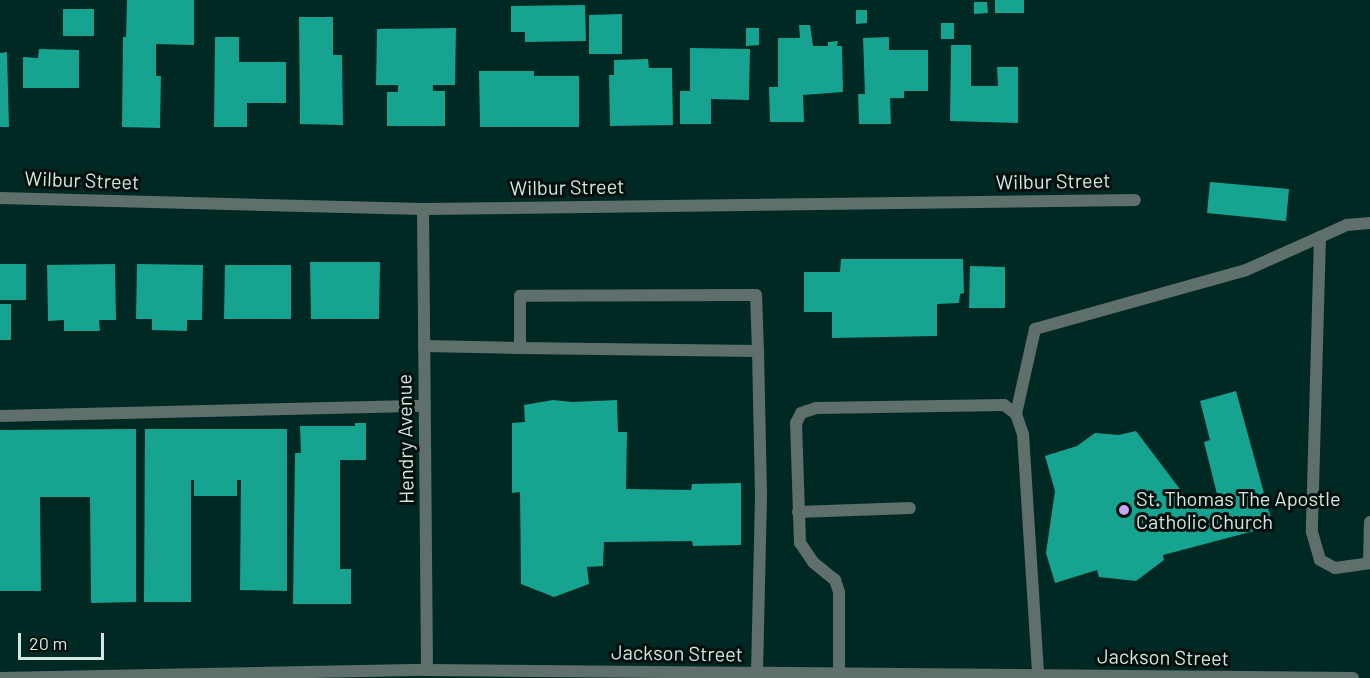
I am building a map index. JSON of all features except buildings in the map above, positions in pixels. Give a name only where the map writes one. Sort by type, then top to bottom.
[{"type":"street","name":"Wilbur Street","points":[[0,198],[423,209],[1135,200]]},
{"type":"street","name":"Hendry Avenue","points":[[423,209],[427,670]]},
{"type":"street","points":[[1038,675],[1023,434],[1016,414],[1035,329],[1246,270],[1347,225],[1370,223]]},
{"type":"street","points":[[1320,237],[1312,532],[1320,561],[1335,568],[1370,562],[1370,522]]},
{"type":"street","points":[[520,348],[520,296],[756,295],[761,494],[757,673]]},
{"type":"street","points":[[424,346],[758,351]]},
{"type":"street","points":[[839,673],[839,592],[834,580],[813,562],[800,543],[796,423],[801,413],[816,408],[1004,405],[1016,414]]},
{"type":"street","points":[[0,416],[424,406]]},
{"type":"street","points":[[798,512],[910,508]]},
{"type":"street","name":"Jackson Street","points":[[0,678],[322,675],[427,670],[710,675],[839,673],[1353,678]]},
{"type":"place","name":"St. Thomas The Apostle Catholic Church","points":[[1124,510]]}]
